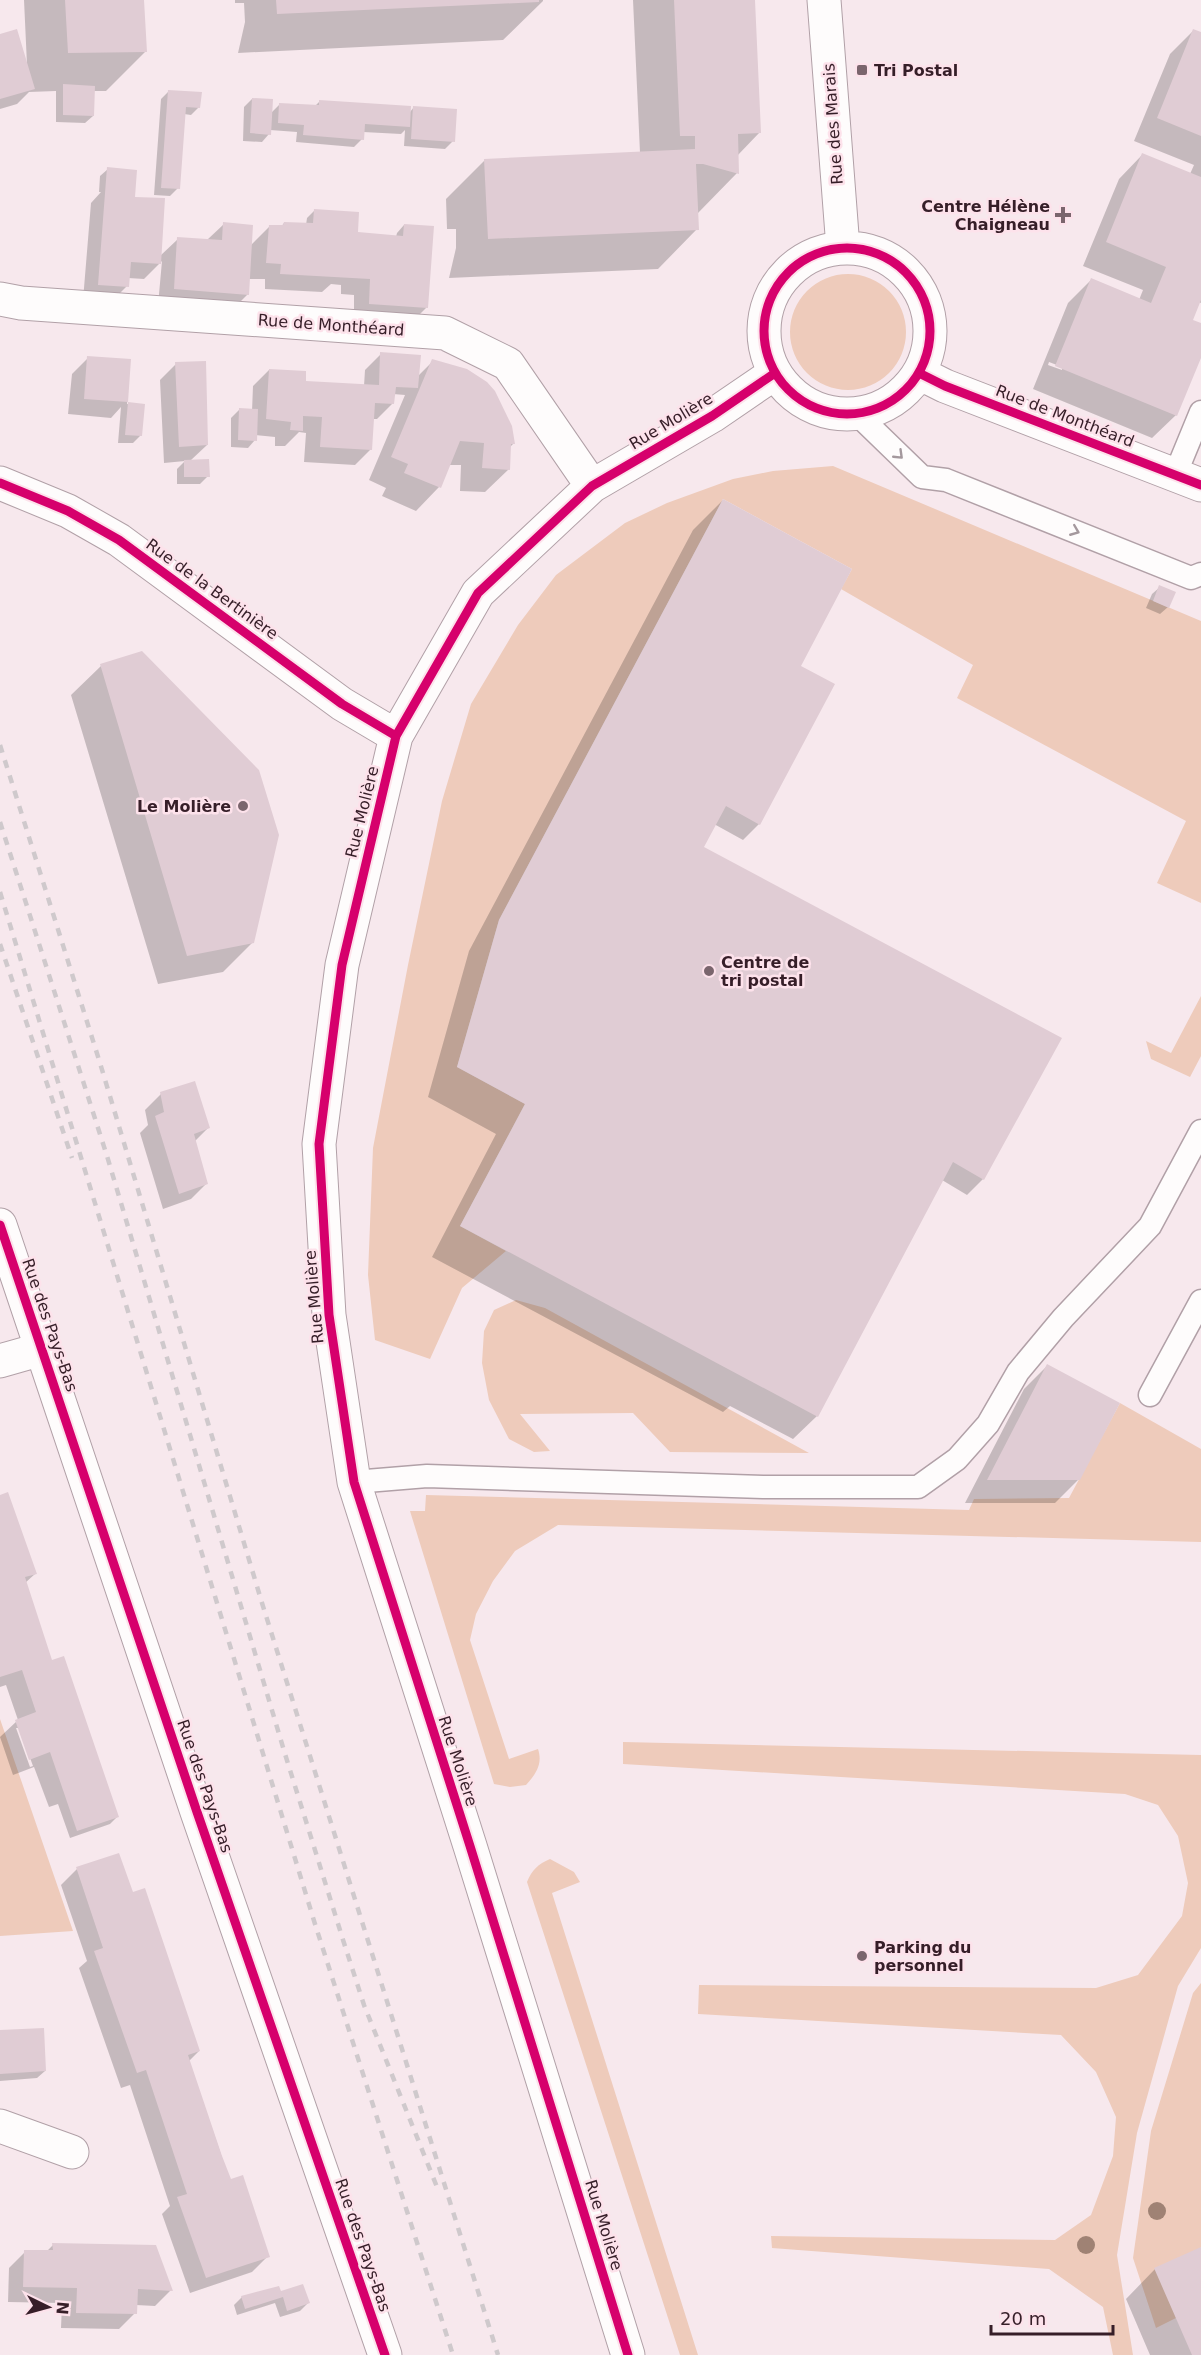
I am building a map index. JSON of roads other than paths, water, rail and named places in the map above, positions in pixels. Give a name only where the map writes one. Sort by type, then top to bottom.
[{"type":"street","name":"Rue des Marais","points":[[824,0],[843,248]]},
{"type":"street","points":[[843,248],[860,249],[885,258],[907,274],[925,304],[929,331],[926,357],[919,373],[892,401],[876,409],[857,414],[842,414],[810,406],[785,387],[775,374],[768,356],[764,338],[765,319],[770,300],[779,284],[799,264],[824,252],[843,248]]},
{"type":"street","name":"Rue de Monthéard","points":[[0,299],[21,303],[445,333],[508,364],[592,486]]},
{"type":"street","name":"Rue de Monthéard","points":[[919,373],[945,386],[1188,480]]},
{"type":"street","name":"Rue Molière","points":[[628,2355],[354,1482],[329,1316],[319,1144],[342,965],[396,736],[478,593],[592,486],[712,416],[775,374]]},
{"type":"street","name":"Rue de la Bertinière","points":[[0,483],[68,511],[119,540],[342,704],[396,736]]},
{"type":"street","name":"Rue des Pays-Bas","points":[[0,1225],[197,1812],[385,2355]]},
{"type":"street","points":[[0,1360],[42,1349]]},
{"type":"street","points":[[0,2126],[72,2152]]},
{"type":"lane","points":[[1188,480],[1201,412]]},
{"type":"lane","points":[[857,414],[922,477],[946,480],[1191,578],[1201,574]]},
{"type":"lane","points":[[354,1482],[427,1476],[764,1487],[918,1487],[957,1460],[988,1424],[1018,1372],[1063,1318],[1150,1226],[1201,1131]]},
{"type":"lane","points":[[1150,1395],[1201,1301]]},
{"type":"railway","points":[[0,745],[100,1063],[262,1603],[498,2355]]},
{"type":"railway","points":[[0,822],[107,1156],[285,1754],[344,1943],[364,2005],[437,2187]]},
{"type":"railway","points":[[0,892],[315,1924],[453,2355]]},
{"type":"railway","points":[[0,944],[72,1158]]},
{"type":"place","name":"Tri Postal","points":[[862,70]]},
{"type":"place","name":"Centre Hélène Chaigneau","points":[[1063,215]]},
{"type":"place","name":"Le Molière","points":[[243,806]]},
{"type":"place","name":"Centre de tri postal","points":[[709,971]]},
{"type":"place","name":"Parking du personnel","points":[[862,1956]]}]
